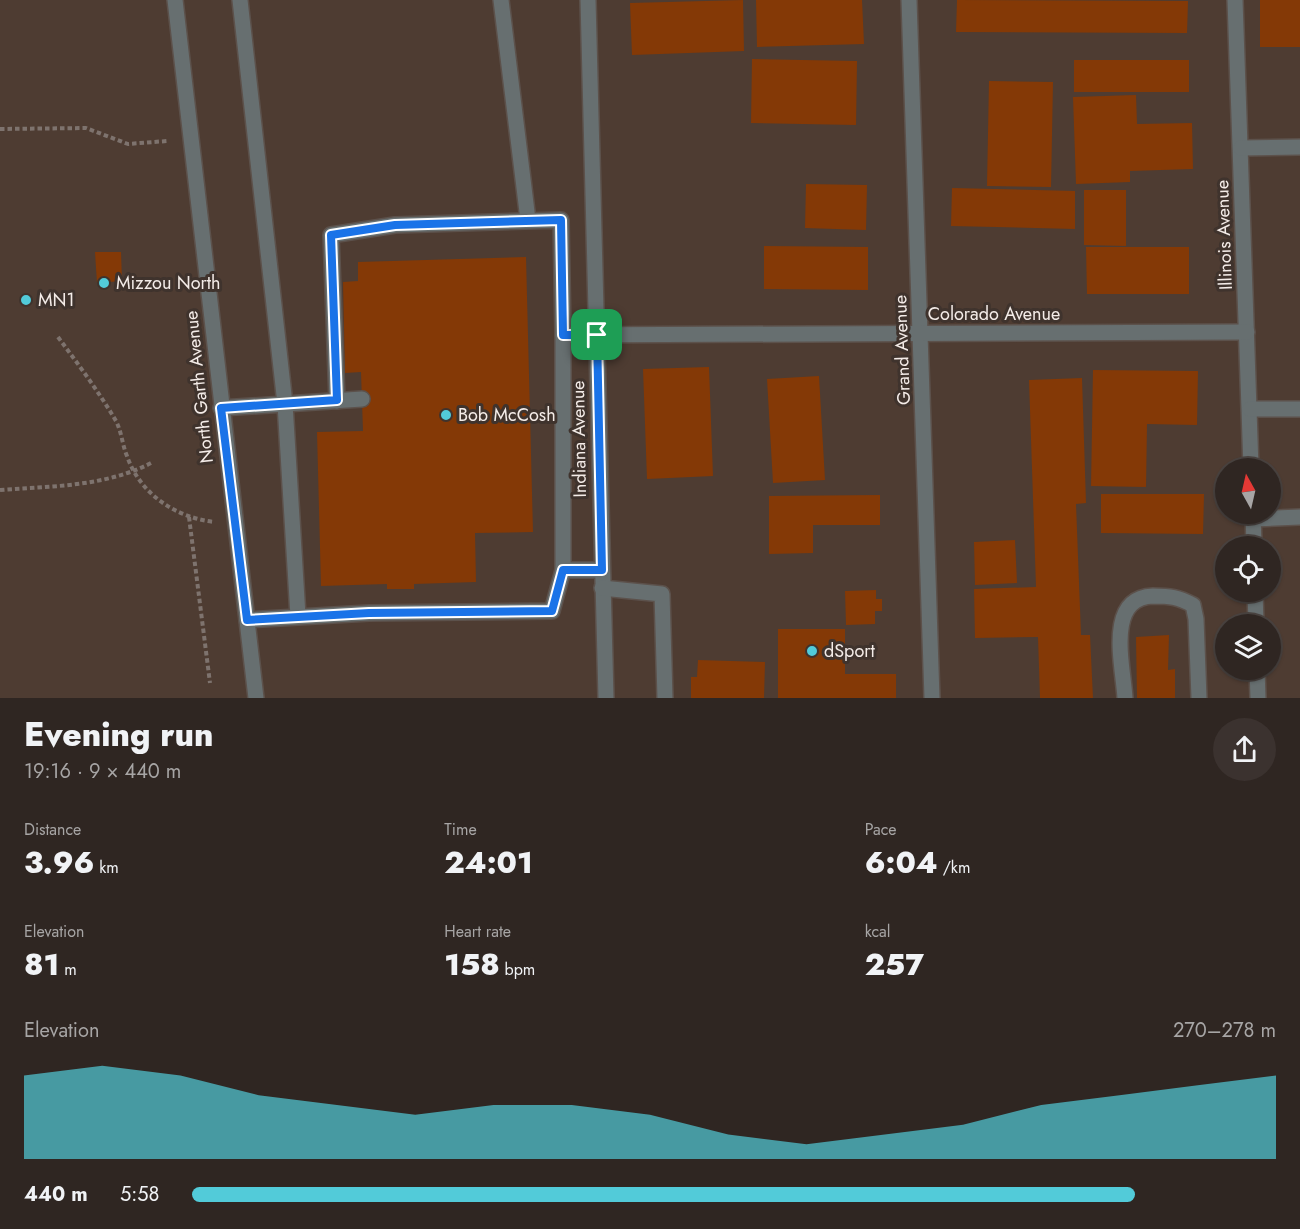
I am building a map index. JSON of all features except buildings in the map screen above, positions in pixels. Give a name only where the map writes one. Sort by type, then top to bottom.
[{"type":"street","name":"North Garth Avenue","points":[[175,0],[256,698]]},
{"type":"street","points":[[240,0],[285,404],[298,616]]},
{"type":"street","points":[[501,0],[528,220]]},
{"type":"street","name":"Indiana Avenue","points":[[588,0],[606,698]]},
{"type":"street","name":"Grand Avenue","points":[[909,0],[932,698]]},
{"type":"street","name":"Illinois Avenue","points":[[1235,0],[1251,458]]},
{"type":"street","points":[[1241,148],[1300,147]]},
{"type":"street","points":[[247,620],[298,616],[552,611],[563,570],[561,220],[395,225],[331,235],[337,400]]},
{"type":"street","name":"Colorado Avenue","points":[[563,335],[1248,332]]},
{"type":"street","points":[[221,408],[362,399]]},
{"type":"street","points":[[1250,410],[1300,409]]},
{"type":"street","points":[[1281,517],[1300,517]]},
{"type":"street","points":[[563,570],[602,570]]},
{"type":"street","points":[[602,588],[662,594],[665,698]]},
{"type":"street","points":[[1125,698],[1120,624],[1126,607],[1140,597],[1176,596],[1193,605],[1196,619],[1199,698]]},
{"type":"street","points":[[1257,680],[1258,698]]},
{"type":"path","points":[[0,129],[86,128],[119,142],[167,141]]},
{"type":"path","points":[[58,337],[109,410],[122,433],[127,457],[153,496],[189,518],[215,522]]},
{"type":"path","points":[[0,490],[106,480],[135,472],[153,462]]},
{"type":"path","points":[[189,518],[210,683]]},
{"type":"shaded area","name":"Mizzou North","points":[[0,0],[175,0],[257,698],[0,698]]},
{"type":"shaded area","points":[[179,0],[1300,0],[1300,698],[259,698]]},
{"type":"place","name":"Mizzou North","points":[[104,283]]},
{"type":"place","name":"MN1","points":[[26,300]]},
{"type":"place","name":"Bob McCosh","points":[[446,415]]},
{"type":"place","name":"dSport","points":[[812,651]]},
{"type":"route","points":[[561,220],[563,335],[597,335],[602,570],[563,570],[552,611],[369,613],[247,620],[221,408],[337,400],[331,235],[395,225],[462,221],[561,220]]}]
